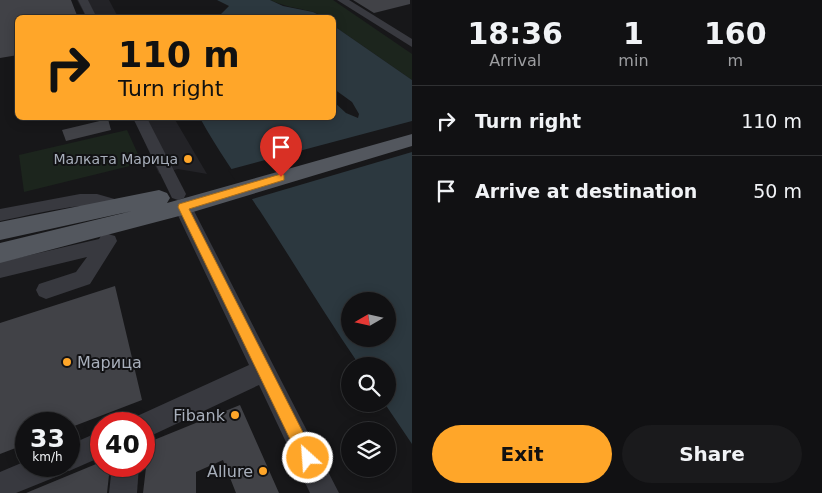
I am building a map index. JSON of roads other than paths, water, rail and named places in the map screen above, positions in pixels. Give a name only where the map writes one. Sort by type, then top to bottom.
[{"type":"main road","points":[[221,189],[412,130]]},
{"type":"main road","points":[[0,253],[122,214],[412,140]]},
{"type":"main road","points":[[0,231],[122,214]]},
{"type":"street","points":[[83,0],[90,15]]},
{"type":"street","points":[[342,0],[412,44]]},
{"type":"street","points":[[141,120],[325,493]]},
{"type":"street","points":[[0,215],[80,200],[97,200],[122,214],[106,245],[83,278],[46,290]]},
{"type":"street","points":[[0,270],[106,245]]},
{"type":"street","points":[[155,421],[264,370]]},
{"type":"street","points":[[0,486],[22,477]]},
{"type":"street","points":[[123,493],[125,477]]},
{"type":"place","name":"Малката Марица","points":[[188,159]]},
{"type":"place","name":"Марица","points":[[67,362]]},
{"type":"place","name":"Fibank","points":[[235,415]]},
{"type":"place","name":"Allure","points":[[263,471]]}]
